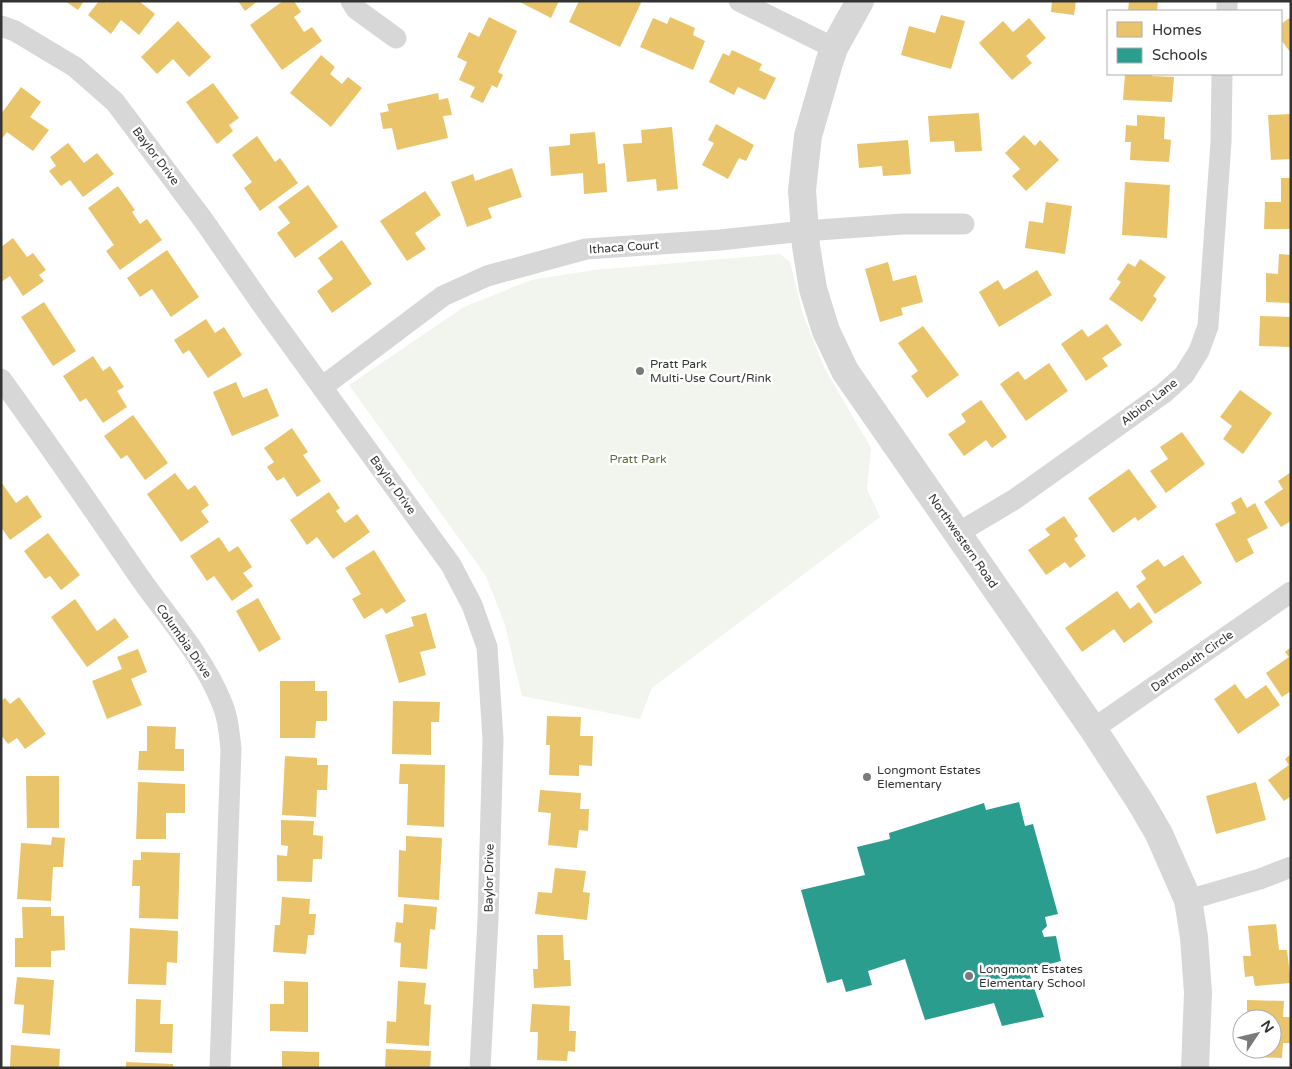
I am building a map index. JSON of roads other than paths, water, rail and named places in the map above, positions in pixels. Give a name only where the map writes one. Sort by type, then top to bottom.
[{"type":"street","points":[[351,1],[356,9],[396,38]]},
{"type":"street","points":[[739,1],[834,48]]},
{"type":"street","name":"Northwestern Road","points":[[860,1],[834,48],[808,136],[802,190],[804,231],[813,289],[826,331],[845,371],[1093,729],[1159,834],[1188,900],[1194,937],[1198,993],[1195,1068]]},
{"type":"street","name":"Baylor Drive","points":[[1,26],[15,31],[75,67],[115,102],[204,221],[263,306],[451,565],[472,604],[487,646],[493,738],[488,919],[480,1068]]},
{"type":"street","name":"Albion Lane","points":[[958,533],[1015,499],[1164,393],[1184,375],[1199,352],[1208,326],[1212,281],[1221,142],[1222,75]]},
{"type":"street","name":"Ithaca Court","points":[[322,387],[443,296],[487,276],[586,249],[720,240],[804,231],[903,224],[964,224]]},
{"type":"street","name":"Columbia Drive","points":[[1,379],[64,466],[209,675],[222,702],[228,723],[231,748],[220,1068]]},
{"type":"street","name":"Dartmouth Circle","points":[[1093,729],[1291,592]]},
{"type":"street","points":[[1188,900],[1260,879],[1291,867]]},
{"type":"place","name":"Pratt Park Multi-Use Court/Rink","points":[[640,371]]},
{"type":"place","name":"Longmont Estates Elementary","points":[[867,777]]},
{"type":"place","name":"Longmont Estates Elementary School","points":[[969,976]]},
{"type":"park label","name":"Pratt Park","points":[[638,459]]}]
